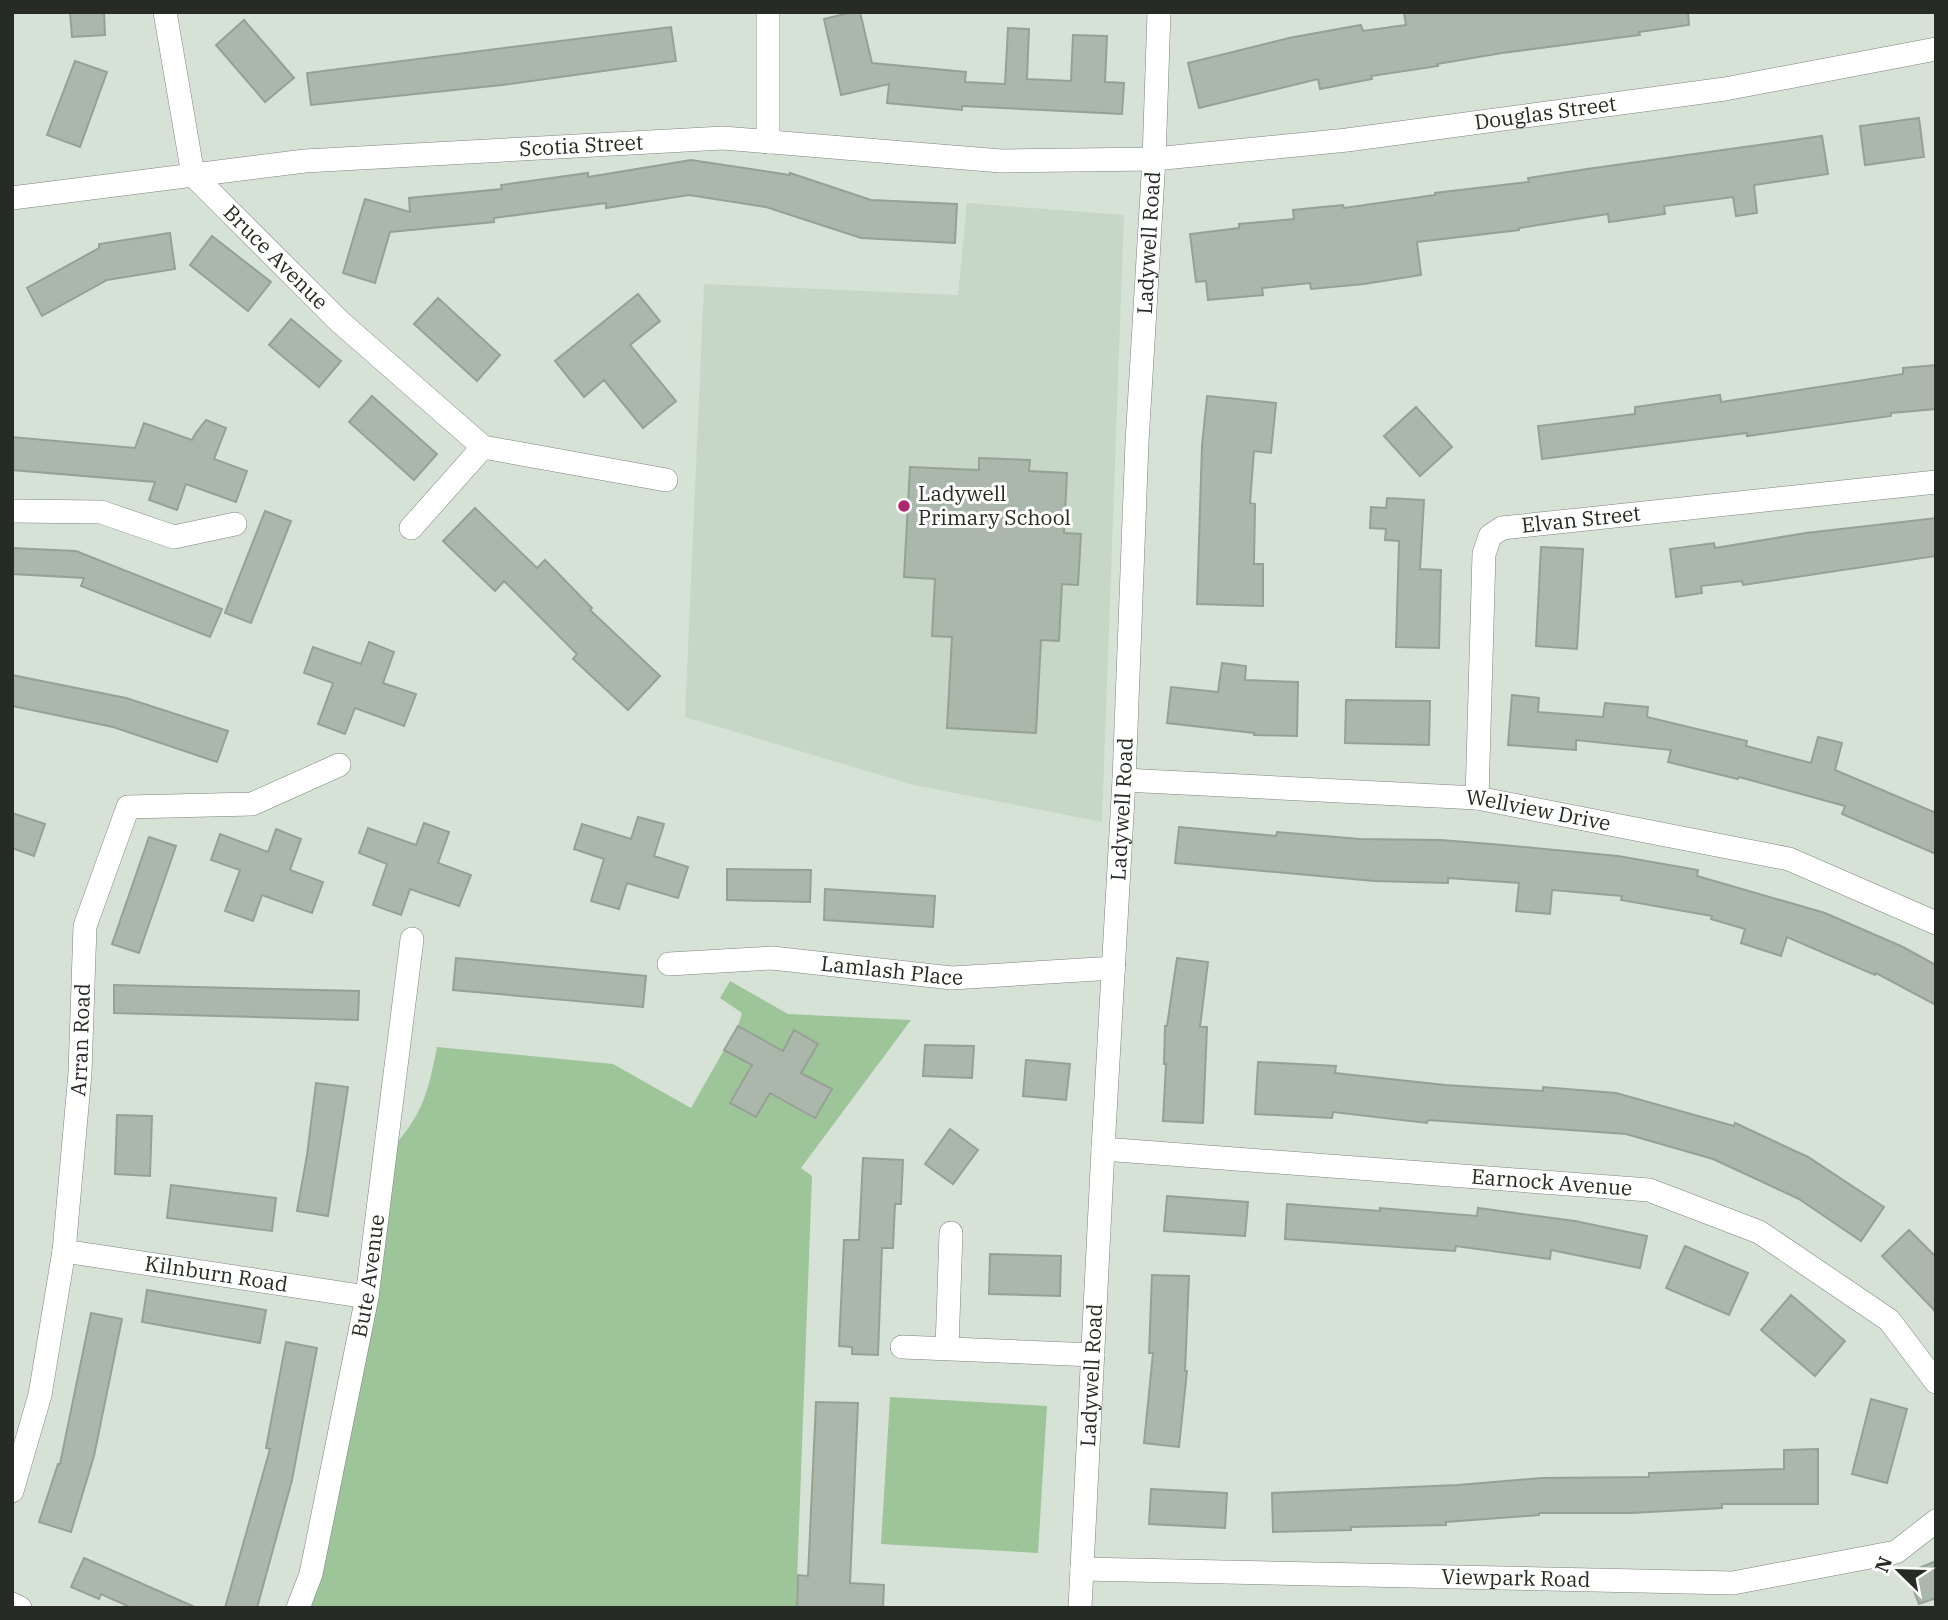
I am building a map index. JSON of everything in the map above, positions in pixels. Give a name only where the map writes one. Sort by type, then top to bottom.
[{"type":"street","points":[[165,12],[193,175]]},
{"type":"street","points":[[768,12],[768,142]]},
{"type":"street","name":"Ladywell Road","points":[[1080,1608],[1124,780],[1137,442],[1154,159],[1159,12]]},
{"type":"street","name":"Douglas Street","points":[[1154,159],[1347,140],[1712,90],[1936,49]]},
{"type":"street","name":"Scotia Street","points":[[12,198],[319,160],[723,138],[1001,161],[1154,159]]},
{"type":"street","name":"Bruce Avenue","points":[[193,175],[339,321],[484,447]]},
{"type":"street","points":[[411,528],[484,447],[666,480]]},
{"type":"street","name":"Elvan Street","points":[[1477,798],[1484,554],[1490,536],[1502,528],[1936,482]]},
{"type":"street","points":[[12,511],[101,512],[174,537],[234,524]]},
{"type":"street","name":"Arran Road","points":[[12,1492],[40,1395],[64,1251],[80,1073],[85,926],[128,807],[251,804],[339,765]]},
{"type":"street","name":"Wellview Drive","points":[[1124,780],[1477,798],[1789,859],[1936,923]]},
{"type":"street","name":"Bute Avenue","points":[[298,1608],[311,1574],[367,1297],[412,939]]},
{"type":"street","name":"Lamlash Place","points":[[669,964],[772,958],[953,978],[1114,968]]},
{"type":"street","name":"Earnock Avenue","points":[[1103,1149],[1648,1190],[1759,1231],[1889,1320],[1936,1382]]},
{"type":"street","points":[[947,1348],[951,1233]]},
{"type":"street","name":"Kilnburn Road","points":[[64,1251],[367,1297]]},
{"type":"street","points":[[902,1346],[1093,1355]]},
{"type":"street","name":"Viewpark Road","points":[[1082,1569],[1733,1583],[1896,1552],[1936,1521]]},
{"type":"street","points":[[12,1604],[20,1608]]},
{"type":"shaded area","name":"Ladywell Primary School","points":[[967,203],[1124,215],[1102,822],[914,785],[685,717],[704,284],[958,295]]},
{"type":"green space","points":[[730,981],[788,1014],[911,1020],[801,1168],[812,1176],[796,1608],[304,1608],[389,1151],[409,1127],[422,1104],[437,1047],[613,1064],[691,1108],[724,1050],[752,1065],[731,1103],[756,1117],[770,1093],[815,1118],[832,1090],[801,1073],[817,1044],[794,1031],[783,1051],[738,1026],[742,1013],[720,998]]},
{"type":"green space","points":[[890,1397],[1047,1406],[1038,1553],[881,1544]]},
{"type":"building","points":[[70,12],[104,12],[105,35],[72,37]]},
{"type":"building","points":[[860,12],[872,63],[966,72],[965,82],[1005,84],[1008,28],[1029,29],[1027,79],[1071,81],[1073,35],[1107,36],[1105,82],[1124,83],[1122,114],[962,106],[962,110],[887,103],[889,84],[841,95],[824,19]]},
{"type":"building","points":[[1404,12],[1688,12],[1689,25],[1639,32],[1640,35],[1437,64],[1438,66],[1371,76],[1372,79],[1320,89],[1318,79],[1199,108],[1188,63],[1289,38],[1361,25],[1363,31],[1406,25]]},
{"type":"building","points":[[244,20],[294,78],[265,102],[216,45]]},
{"type":"building","points":[[671,27],[676,61],[502,85],[311,105],[307,73]]},
{"type":"building","points":[[75,61],[107,72],[80,147],[47,135]]},
{"type":"building","points":[[1919,118],[1924,157],[1865,165],[1860,126]]},
{"type":"building","points":[[1822,136],[1828,174],[1754,185],[1757,213],[1736,216],[1733,197],[1664,206],[1665,214],[1609,222],[1608,214],[1519,230],[1417,242],[1421,275],[1364,284],[1311,289],[1310,283],[1262,288],[1263,295],[1208,300],[1206,281],[1196,282],[1190,234],[1239,228],[1239,224],[1294,219],[1293,210],[1343,205],[1344,208],[1435,193],[1529,182],[1528,178],[1587,169]]},
{"type":"building","points":[[691,160],[790,173],[871,200],[957,204],[955,243],[861,238],[766,207],[689,195],[606,208],[606,203],[494,218],[494,222],[390,232],[375,283],[343,273],[365,199],[410,212],[409,198],[502,189],[501,185],[588,173],[588,177]]},
{"type":"building","points":[[170,233],[175,269],[107,280],[42,316],[27,288],[99,248],[99,244]]},
{"type":"building","points":[[212,236],[271,282],[248,311],[190,265]]},
{"type":"building","points":[[638,294],[660,321],[630,345],[676,401],[643,428],[604,380],[584,397],[555,361]]},
{"type":"building","points":[[438,298],[500,355],[477,381],[414,324]]},
{"type":"building","points":[[291,319],[341,361],[319,387],[269,345]]},
{"type":"building","points":[[1936,365],[1936,409],[1891,413],[1891,416],[1747,436],[1747,433],[1542,459],[1538,426],[1635,414],[1635,407],[1720,395],[1721,402],[1903,374],[1903,368]]},
{"type":"building","points":[[372,396],[437,454],[414,480],[349,422]]},
{"type":"building","points":[[1207,396],[1276,403],[1271,453],[1254,451],[1250,503],[1255,504],[1254,564],[1263,564],[1263,606],[1197,604],[1202,446]]},
{"type":"building","points":[[1416,407],[1452,447],[1420,476],[1384,436]]},
{"type":"building","points":[[206,420],[226,428],[214,459],[247,471],[236,502],[186,484],[177,510],[149,500],[155,482],[12,470],[12,437],[135,448],[144,423],[192,440]]},
{"type":"building","points":[[979,458],[1030,460],[1029,471],[1067,473],[1064,533],[1081,534],[1078,585],[1062,584],[1059,641],[1041,640],[1036,733],[947,728],[952,637],[932,636],[935,579],[904,577],[910,467],[979,470]]},
{"type":"building","points":[[1387,498],[1424,500],[1420,569],[1441,570],[1439,648],[1396,647],[1399,541],[1385,540],[1386,529],[1370,528],[1371,507],[1386,508]]},
{"type":"building","points":[[475,508],[537,568],[545,560],[592,608],[590,610],[660,676],[628,710],[573,659],[577,654],[504,581],[495,591],[443,541]]},
{"type":"building","points":[[265,511],[291,521],[251,623],[225,613]]},
{"type":"building","points":[[1936,518],[1936,556],[1743,585],[1742,581],[1701,586],[1702,593],[1676,597],[1670,549],[1714,543],[1715,548],[1806,533]]},
{"type":"building","points":[[1541,547],[1583,549],[1577,649],[1536,646]]},
{"type":"building","points":[[12,548],[76,551],[222,609],[210,637],[81,586],[84,578],[12,574]]},
{"type":"building","points":[[369,642],[394,652],[383,683],[416,694],[404,726],[355,708],[345,734],[318,724],[333,683],[304,673],[313,647],[361,664]]},
{"type":"building","points":[[1222,663],[1246,666],[1245,680],[1298,682],[1297,736],[1254,735],[1167,723],[1171,687],[1218,692]]},
{"type":"building","points":[[12,675],[126,698],[228,731],[217,762],[113,727],[12,706]]},
{"type":"building","points":[[1512,695],[1539,698],[1538,712],[1603,717],[1605,703],[1648,707],[1647,717],[1747,741],[1746,746],[1811,763],[1818,737],[1842,743],[1835,770],[1936,813],[1936,854],[1842,814],[1845,806],[1739,777],[1738,779],[1668,762],[1671,750],[1576,740],[1576,750],[1508,745]]},
{"type":"building","points":[[1346,700],[1430,701],[1429,745],[1345,743]]},
{"type":"building","points":[[12,813],[45,824],[34,856],[12,848]]},
{"type":"building","points":[[638,817],[664,824],[654,856],[688,867],[678,898],[627,883],[619,909],[591,901],[604,859],[574,849],[582,824],[631,839]]},
{"type":"building","points":[[424,823],[449,832],[438,863],[471,875],[459,906],[410,889],[401,915],[373,905],[387,864],[359,853],[368,828],[416,845]]},
{"type":"building","points":[[1179,827],[1276,836],[1277,832],[1360,839],[1441,840],[1503,845],[1618,856],[1698,870],[1697,876],[1825,913],[1903,947],[1936,965],[1936,1005],[1876,973],[1875,975],[1787,937],[1781,956],[1741,943],[1745,929],[1711,919],[1712,916],[1621,900],[1622,896],[1552,890],[1550,914],[1516,911],[1519,883],[1448,878],[1448,883],[1374,881],[1175,863]]},
{"type":"building","points":[[276,829],[301,839],[290,870],[323,882],[312,913],[262,895],[253,921],[225,911],[240,870],[211,860],[220,834],[268,852]]},
{"type":"building","points":[[149,837],[176,846],[139,953],[112,944]]},
{"type":"building","points":[[727,869],[811,870],[810,902],[727,900]]},
{"type":"building","points":[[825,889],[935,896],[933,927],[824,920]]},
{"type":"building","points":[[456,958],[646,976],[643,1007],[453,990]]},
{"type":"building","points":[[1177,958],[1208,962],[1200,1027],[1207,1027],[1203,1123],[1163,1121],[1165,1026]]},
{"type":"building","points":[[114,985],[359,991],[358,1020],[114,1013]]},
{"type":"building","points":[[738,1026],[783,1051],[794,1030],[818,1044],[801,1073],[832,1089],[815,1118],[770,1093],[756,1117],[730,1103],[752,1065],[724,1050]]},
{"type":"building","points":[[925,1045],[974,1046],[972,1078],[923,1076]]},
{"type":"building","points":[[1026,1060],[1070,1064],[1066,1100],[1023,1096]]},
{"type":"building","points":[[1258,1062],[1336,1066],[1335,1073],[1445,1085],[1543,1091],[1543,1087],[1616,1093],[1734,1126],[1735,1123],[1808,1157],[1884,1207],[1861,1241],[1799,1199],[1713,1159],[1626,1134],[1428,1120],[1427,1123],[1333,1112],[1332,1118],[1255,1114]]},
{"type":"building","points":[[316,1083],[348,1087],[328,1216],[297,1211]]},
{"type":"building","points":[[117,1115],[152,1116],[150,1176],[115,1174]]},
{"type":"building","points":[[950,1129],[978,1150],[953,1184],[925,1164]]},
{"type":"building","points":[[863,1158],[903,1160],[901,1204],[895,1204],[893,1248],[882,1248],[878,1355],[852,1354],[852,1347],[839,1346],[844,1240],[859,1240]]},
{"type":"building","points":[[171,1185],[276,1198],[272,1231],[167,1218]]},
{"type":"building","points":[[1167,1196],[1248,1202],[1245,1236],[1164,1231]]},
{"type":"building","points":[[1287,1204],[1477,1216],[1478,1208],[1575,1221],[1647,1236],[1640,1268],[1551,1250],[1550,1259],[1456,1246],[1455,1251],[1285,1239]]},
{"type":"building","points":[[1909,1230],[1936,1257],[1936,1312],[1882,1256]]},
{"type":"building","points":[[1685,1246],[1748,1273],[1729,1315],[1666,1288]]},
{"type":"building","points":[[990,1254],[1061,1256],[1060,1296],[989,1294]]},
{"type":"building","points":[[1152,1275],[1189,1276],[1187,1371],[1179,1447],[1144,1443],[1153,1353],[1149,1353]]},
{"type":"building","points":[[147,1290],[266,1310],[260,1343],[142,1322]]},
{"type":"building","points":[[1791,1295],[1845,1341],[1815,1376],[1761,1330]]},
{"type":"building","points":[[91,1313],[122,1319],[94,1456],[71,1532],[39,1522],[60,1464]]},
{"type":"building","points":[[286,1342],[317,1348],[292,1480],[257,1608],[225,1608],[270,1449],[266,1448]]},
{"type":"building","points":[[1871,1399],[1907,1409],[1887,1483],[1852,1474]]},
{"type":"building","points":[[816,1402],[858,1403],[850,1583],[884,1585],[883,1608],[797,1608],[798,1575],[808,1576]]},
{"type":"building","points":[[1818,1449],[1818,1504],[1722,1504],[1722,1508],[1631,1513],[1539,1513],[1446,1522],[1446,1525],[1273,1532],[1272,1493],[1458,1485],[1542,1478],[1649,1477],[1649,1473],[1784,1469],[1784,1450]]},
{"type":"building","points":[[1151,1489],[1227,1493],[1225,1528],[1149,1524]]},
{"type":"building","points":[[84,1558],[197,1608],[132,1608],[101,1594],[99,1599],[71,1587]]},
{"type":"building","points":[[1936,1561],[1936,1598],[1919,1604],[1907,1573]]},
{"type":"place","name":"Ladywell Primary School","points":[[904,506]]}]
